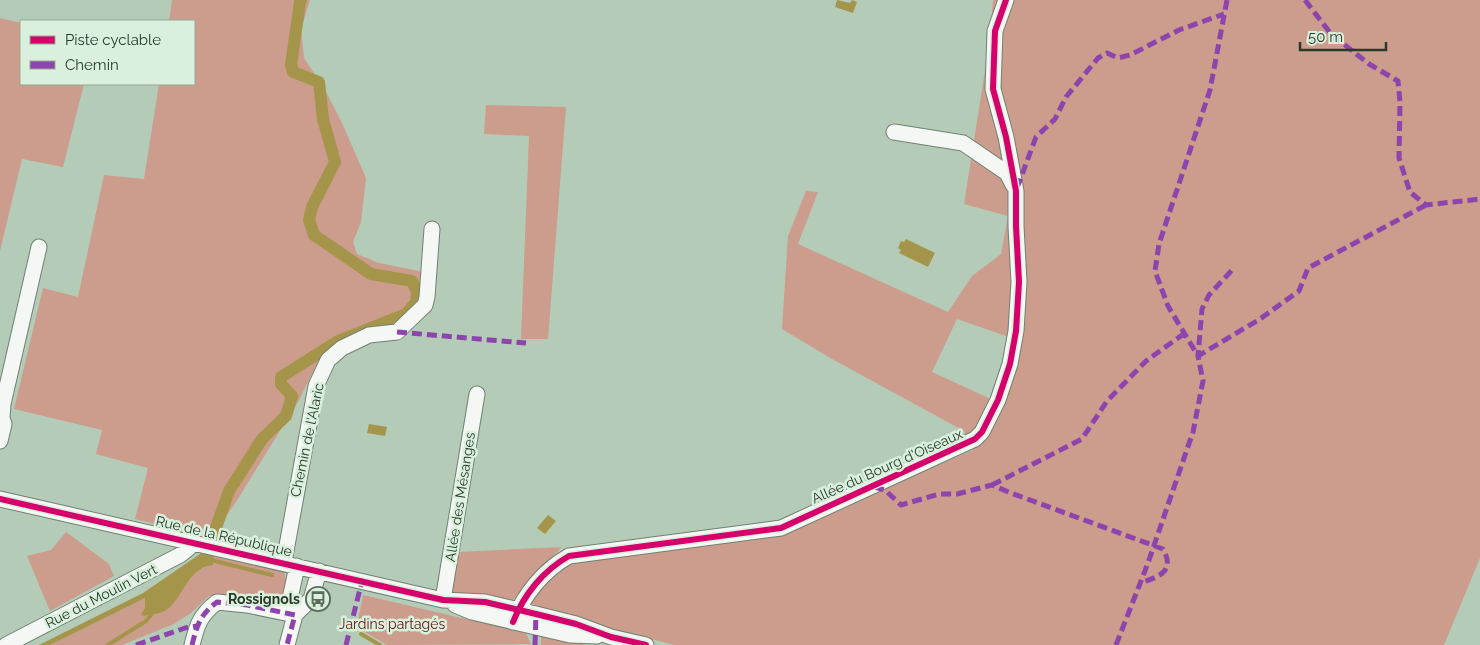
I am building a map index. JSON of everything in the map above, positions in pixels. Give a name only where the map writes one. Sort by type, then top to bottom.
[{"type":"street","name":"Allée du Bourg d'Oiseaux","points":[[516,616],[527,594],[554,564],[569,556],[781,528],[975,439],[982,432],[998,400],[1010,364],[1016,331],[1019,282],[1016,190],[1006,137],[993,89],[995,31],[1006,0]]},
{"type":"street","points":[[894,132],[963,143],[1007,173],[1016,190]]},
{"type":"street","name":"Chemin de l'Alaric","points":[[295,615],[291,594],[290,564],[316,386],[328,360],[342,348],[369,335],[397,332],[425,305],[432,229]]},
{"type":"street","points":[[0,441],[4,424],[2,418],[3,404],[40,247]]},
{"type":"street","name":"Allée des Mésanges","points":[[442,600],[477,394]]},
{"type":"street","name":"Rue de la République","points":[[0,499],[442,600],[485,602],[516,616],[576,624],[612,637],[646,645]]},
{"type":"street","name":"Rue du Moulin Vert","points":[[6,645],[180,555],[195,543]]},
{"type":"street","points":[[287,645],[295,615],[311,599],[319,571]]},
{"type":"street","points":[[192,645],[197,626],[205,611],[217,602],[247,605],[295,615]]},
{"type":"green space","points":[[172,0],[310,0],[301,29],[304,58],[324,88],[342,123],[366,178],[361,222],[353,242],[357,254],[379,263],[419,271],[431,281],[435,295],[431,312],[418,322],[332,351],[315,368],[299,400],[236,502],[221,524],[213,520],[209,537],[135,519],[148,468],[96,454],[102,430],[14,409],[43,288],[78,297],[104,175],[144,179],[159,85],[195,85],[195,20],[169,20]]},
{"type":"green space","points":[[993,0],[1480,0],[1480,558],[1444,645],[675,645],[528,609],[532,599],[561,564],[810,520],[973,450],[964,431],[832,359],[782,329],[788,236],[806,191],[818,192],[798,244],[948,312],[972,276],[1001,254],[1008,216],[964,204],[989,45]],"holes":[[[957,319],[1012,338],[993,400],[932,372]]]},
{"type":"green space","points":[[0,18],[20,23],[20,85],[84,85],[63,167],[22,159],[0,251]]},
{"type":"green space","points":[[486,105],[566,107],[548,339],[521,339],[529,136],[484,134]]},
{"type":"green space","points":[[66,532],[109,564],[114,576],[50,611],[27,556],[51,550]]},
{"type":"green space","points":[[562,547],[511,602],[452,592],[458,552]]},
{"type":"green space","points":[[214,555],[284,571],[288,589],[277,601],[233,594],[209,596],[191,613],[174,624],[122,645],[50,645],[146,597],[145,608],[169,608],[195,572],[208,566]]},
{"type":"green space","name":"Jardins partagés","points":[[363,595],[526,633],[531,644],[387,645],[349,623],[357,625]]},
{"type":"green space","points":[[541,635],[586,645],[541,645]]},
{"type":"shaded area","points":[[837,0],[850,3],[852,0],[857,2],[853,13],[835,7]]},
{"type":"shaded area","points":[[906,239],[935,253],[928,267],[899,253],[901,250],[898,248],[901,241],[904,242]]},
{"type":"shaded area","points":[[369,424],[387,427],[385,436],[367,433]]},
{"type":"shaded area","points":[[548,515],[556,521],[545,534],[537,528]]},
{"type":"shaded area","points":[[203,552],[214,555],[213,565],[198,571],[170,607],[164,611],[141,615],[145,608],[145,598],[50,645],[39,645],[143,593]]},
{"type":"waterway","points":[[206,556],[229,491],[262,439],[286,416],[292,396],[281,384],[281,377],[338,341],[406,314],[416,302],[417,292],[412,281],[371,274],[314,235],[309,220],[312,207],[335,162],[323,119],[319,82],[293,72],[291,65],[301,0]]},
{"type":"waterway","points":[[211,560],[272,575]]},
{"type":"waterway","points":[[108,645],[146,621],[154,611]]},
{"type":"waterway","points":[[361,634],[380,645]]},
{"type":"marked path","points":[[1227,0],[1210,90],[1159,244],[1155,271],[1168,306],[1198,356],[1260,319],[1299,291],[1308,268],[1426,205]]},
{"type":"marked path","points":[[1305,0],[1331,34],[1369,64],[1398,81],[1400,102],[1399,158],[1410,192],[1426,205],[1480,199]]},
{"type":"marked path","points":[[1017,188],[1036,137],[1055,119],[1066,97],[1098,58],[1107,53],[1118,58],[1130,55],[1179,30],[1224,14]]},
{"type":"marked path","points":[[1116,645],[1148,563],[1193,432],[1203,381],[1198,356],[1202,309],[1209,295],[1233,269]]},
{"type":"marked path","points":[[397,332],[526,343]]},
{"type":"marked path","points":[[992,485],[1082,439],[1107,401],[1146,361],[1185,333]]},
{"type":"marked path","points":[[874,487],[885,490],[901,505],[939,494],[957,494],[992,485],[1163,549],[1167,563],[1166,568],[1159,576],[1140,583]]},
{"type":"marked path","points":[[346,645],[362,581]]},
{"type":"marked path","points":[[192,645],[200,621],[217,602],[247,605],[295,615],[287,645]]},
{"type":"marked path","points":[[535,645],[536,614]]},
{"type":"marked path","points":[[136,645],[185,628],[197,626]]},
{"type":"cycle path","points":[[513,622],[523,602],[536,584],[551,568],[569,556],[781,528],[975,439],[982,432],[998,400],[1010,364],[1016,331],[1019,282],[1016,191],[1006,137],[993,89],[995,31],[1006,0]]},
{"type":"cycle path","points":[[0,499],[443,600],[485,602],[576,624],[611,637],[646,645]]},
{"type":"place","name":"Rossignols","points":[[318,599]]}]
